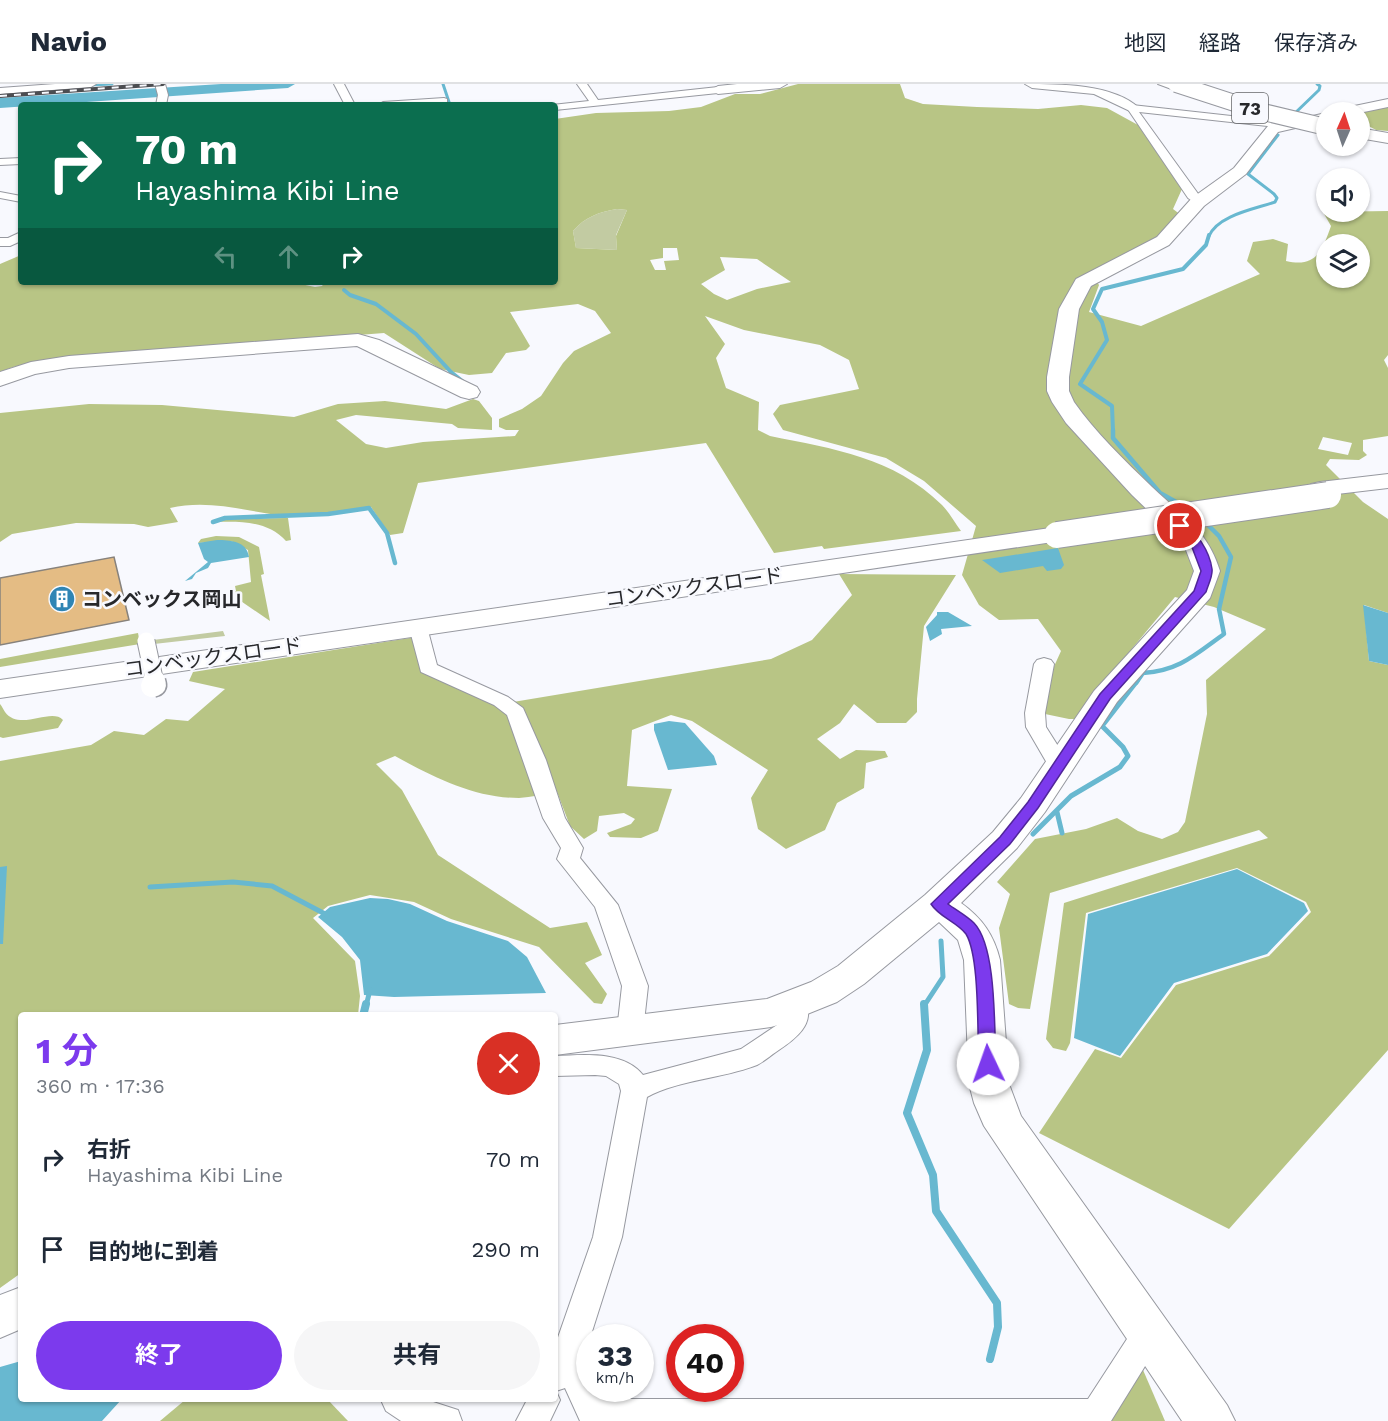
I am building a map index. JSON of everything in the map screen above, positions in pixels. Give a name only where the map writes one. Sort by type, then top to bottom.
[{"type":"main road","name":"73","points":[[1176,84],[1259,111],[1316,123]]},
{"type":"main road","name":"73","points":[[1189,84],[1316,122]]},
{"type":"street","points":[[0,91],[91,84]]},
{"type":"street","points":[[339,84],[348,102]]},
{"type":"street","points":[[582,84],[596,103]]},
{"type":"street","points":[[558,107],[715,87],[780,84]]},
{"type":"street","points":[[1032,84],[1103,92],[1120,98],[1132,108],[1198,202]]},
{"type":"street","points":[[1163,84],[1280,123]]},
{"type":"street","points":[[558,1040],[740,1019],[771,1013],[824,992],[851,975],[938,904],[1005,840],[1033,805],[1105,697],[1200,592],[1207,571],[1195,541],[1133,482],[1063,402],[1058,377],[1070,309],[1083,284],[1094,275],[1163,241],[1198,202],[1240,171],[1269,131],[1280,123],[1285,113],[1198,84]]},
{"type":"street","points":[[419,102],[443,100]]},
{"type":"street","points":[[1370,107],[1388,103]]},
{"type":"street","points":[[1132,108],[1280,123],[1316,118]]},
{"type":"street","points":[[0,162],[18,161]]},
{"type":"street","points":[[0,195],[17,198]]},
{"type":"street","points":[[0,203],[17,198]]},
{"type":"street","points":[[0,242],[10,242],[18,238]]},
{"type":"street","points":[[0,379],[31,368],[69,362],[358,340],[372,344],[469,392]]},
{"type":"street","name":"コンベックスロード","points":[[0,681],[290,637],[1053,531],[1388,481]]},
{"type":"street","name":"コンベックスロード","points":[[1324,492],[1388,488]]},
{"type":"street","name":"コンベックスロード","points":[[0,689],[1053,531]]},
{"type":"street","points":[[418,627],[428,668],[501,701],[516,712],[554,818],[572,848],[568,859],[606,905],[632,976],[635,986],[630,1031]]},
{"type":"street","points":[[146,641],[155,686]]},
{"type":"street","points":[[1044,664],[1035,712],[1036,727],[1059,765]]},
{"type":"street","points":[[938,904],[969,927],[978,942],[982,960],[989,1084],[994,1103],[1005,1126],[1210,1421]]},
{"type":"street","points":[[634,1091],[656,1080],[749,1057],[791,1029],[795,1018],[795,1005]]},
{"type":"street","points":[[558,1066],[605,1065],[619,1068],[632,1078],[634,1091],[613,1214],[602,1257],[577,1326],[575,1338],[574,1369],[595,1418],[1097,1414],[1149,1332]]},
{"type":"street","points":[[0,1317],[18,1308]]},
{"type":"street","points":[[558,1371],[575,1338]]},
{"type":"street","points":[[400,1402],[409,1408],[446,1421]]},
{"type":"street","points":[[532,1421],[542,1402]]},
{"type":"green space","points":[[798,84],[900,84],[905,98],[923,104],[1038,109],[1081,105],[1107,108],[1138,125],[1182,189],[1173,209],[1181,215],[1155,241],[1092,274],[1099,285],[1089,312],[1141,326],[1260,274],[1247,261],[1253,242],[1273,239],[1288,244],[1286,261],[1304,262],[1316,256],[1316,288],[1370,288],[1370,234],[1328,234],[1331,226],[1329,222],[1370,222],[1370,211],[1388,211],[1388,355],[1384,360],[1388,368],[1388,436],[1363,440],[1363,451],[1367,455],[1359,460],[1330,459],[1326,465],[1363,502],[1388,519],[1388,613],[1364,605],[1369,661],[1388,665],[1388,1050],[1229,1229],[1039,1133],[1095,1049],[1121,1058],[1176,985],[1269,956],[1311,912],[1306,902],[1237,868],[1086,913],[1070,1043],[1066,1051],[1053,1048],[1046,1039],[1064,903],[1268,838],[1259,830],[1050,893],[1030,1009],[1018,1008],[1009,1004],[999,928],[1010,894],[997,882],[1035,839],[1086,829],[1117,818],[1138,831],[1162,839],[1178,832],[1185,822],[1207,714],[1206,680],[1266,629],[1214,607],[1175,597],[1085,705],[1078,719],[1045,714],[1042,709],[1047,682],[1061,651],[1038,619],[999,620],[979,605],[962,575],[976,526],[924,481],[886,458],[783,430],[773,414],[780,405],[859,389],[849,360],[820,345],[744,330],[705,316],[725,344],[716,358],[726,388],[759,402],[758,430],[770,436],[862,457],[883,466],[923,489],[945,508],[961,531],[824,549],[822,546],[774,553],[706,443],[418,483],[403,533],[390,535],[371,507],[316,516],[294,517],[199,505],[170,508],[178,522],[148,527],[134,524],[76,523],[12,534],[0,542],[0,413],[89,404],[162,405],[294,417],[338,404],[385,401],[446,409],[473,399],[479,401],[492,418],[492,430],[356,415],[336,420],[366,444],[386,448],[423,442],[515,436],[519,430],[506,430],[499,427],[499,419],[522,409],[541,396],[574,351],[611,333],[595,311],[578,304],[510,312],[530,346],[526,350],[506,353],[492,373],[469,375],[440,369],[384,333],[66,358],[13,367],[0,372],[0,264],[18,256],[18,285],[305,285],[315,287],[323,285],[558,285],[558,119],[596,113],[669,111],[701,107],[735,94],[760,94]],"holes":[[[617,209],[627,210],[616,236],[617,250],[576,248],[573,231],[587,219]],[[663,248],[677,248],[679,260],[664,261],[666,270],[655,270],[650,260],[663,258]],[[720,257],[757,259],[791,282],[757,289],[727,300],[701,284],[725,270]],[[1323,437],[1352,443],[1348,455],[1318,449]]]},
{"type":"green space","points":[[1388,104],[1388,131],[1370,127],[1370,109]]},
{"type":"green space","points":[[617,209],[627,210],[616,235],[617,250],[576,248],[573,231],[582,222]]},
{"type":"green space","points":[[288,518],[291,540],[286,541],[271,529],[262,526],[244,522],[215,522],[226,519]]},
{"type":"green space","points":[[216,536],[239,537],[259,547],[264,574],[261,575],[270,621],[232,595],[236,591],[235,586],[251,582],[248,550],[231,541],[198,543],[201,539]]},
{"type":"green space","points":[[839,574],[956,575],[924,626],[917,712],[906,723],[877,723],[854,704],[840,723],[817,739],[840,759],[856,750],[885,751],[888,757],[866,763],[864,788],[837,803],[825,830],[786,849],[758,829],[751,798],[768,770],[692,721],[671,715],[632,730],[627,786],[672,789],[658,831],[641,838],[610,837],[607,833],[631,824],[635,819],[624,813],[599,816],[597,831],[584,839],[570,826],[557,792],[519,798],[502,797],[454,785],[395,756],[376,764],[402,790],[438,855],[550,928],[587,922],[602,955],[585,963],[607,994],[602,1004],[594,1003],[539,947],[451,919],[414,902],[370,895],[328,906],[313,918],[355,961],[360,996],[358,1012],[18,1012],[18,1275],[0,1288],[0,761],[91,745],[114,731],[144,735],[166,719],[188,721],[225,689],[189,681],[193,672],[416,637],[422,666],[513,702],[771,659],[812,640],[852,595]]},
{"type":"green space","points":[[223,631],[225,636],[154,644],[153,640]]},
{"type":"green space","points":[[138,633],[140,644],[0,667],[0,659]]},
{"type":"green space","points":[[0,704],[11,718],[27,720],[51,716],[63,720],[58,728],[3,738],[0,737]]},
{"type":"green space","points":[[1140,1363],[1165,1421],[1110,1421]]},
{"type":"green space","points":[[183,1402],[330,1402],[348,1421],[160,1421]]},
{"type":"water","points":[[217,540],[232,541],[241,545],[248,552],[249,557],[211,563],[208,568],[185,581],[208,562],[204,559],[198,543]]},
{"type":"water","points":[[1058,548],[1064,565],[1061,569],[1047,571],[1043,566],[1000,573],[982,560]]},
{"type":"water","points":[[1363,605],[1388,613],[1388,665],[1369,661]]},
{"type":"water","points":[[937,612],[948,612],[972,626],[941,629],[942,634],[930,641],[926,627]]},
{"type":"water","points":[[669,721],[685,723],[714,756],[717,765],[668,770],[654,724]]},
{"type":"water","points":[[7,866],[3,944],[0,944],[0,867]]},
{"type":"water","points":[[1237,869],[1304,903],[1308,911],[1267,954],[1174,983],[1120,1056],[1074,1038],[1088,914]]},
{"type":"water","points":[[370,898],[410,904],[447,921],[508,941],[527,957],[546,993],[394,997],[364,995],[360,960],[342,937],[318,917],[330,907]]},
{"type":"water","points":[[18,1362],[18,1402],[119,1402],[102,1421],[0,1421],[0,1367]]},
{"type":"building","name":"コンベックス岡山","points":[[114,557],[129,620],[0,645],[0,578]]},
{"type":"waterway","points":[[90,85],[112,84]]},
{"type":"waterway","points":[[0,103],[288,84]]},
{"type":"waterway","points":[[443,84],[449,102]]},
{"type":"waterway","points":[[1293,115],[1319,90],[1320,86],[1317,84]]},
{"type":"waterway","points":[[1209,236],[1220,223],[1229,218],[1275,202],[1277,198],[1274,194],[1248,174],[1278,135]]},
{"type":"waterway","points":[[1113,431],[1112,406],[1080,384],[1107,340],[1102,322],[1093,309],[1102,289],[1183,269],[1206,245],[1209,235]]},
{"type":"waterway","points":[[344,290],[350,295],[376,304],[416,334],[451,372],[466,384]]},
{"type":"waterway","points":[[1113,431],[1113,438],[1160,493],[1185,507]]},
{"type":"waterway","points":[[213,522],[225,518],[328,514],[369,508],[387,533],[395,563]]},
{"type":"waterway","points":[[1136,683],[1143,673],[1156,672],[1177,665],[1196,655],[1224,634],[1219,609],[1231,557],[1219,536],[1205,522]]},
{"type":"waterway","points":[[1033,834],[1071,796],[1120,767],[1128,756],[1123,747],[1102,726],[1137,681]]},
{"type":"waterway","points":[[1057,812],[1062,833]]},
{"type":"waterway","points":[[150,887],[233,882],[272,886],[327,915]]},
{"type":"waterway","points":[[924,1006],[943,977],[941,941]]},
{"type":"waterway","points":[[366,1006],[370,990]]},
{"type":"waterway","points":[[364,1012],[366,1004]]},
{"type":"waterway","points":[[924,1006],[927,1050],[907,1113],[933,1175],[936,1211],[997,1303],[998,1327],[990,1359]]},
{"type":"railway","points":[[0,96],[163,84]]},
{"type":"place","name":"コンベックス岡山","points":[[62,599]]},
{"type":"route","points":[[988,1064],[982,960],[978,942],[969,927],[938,904],[971,875],[1005,840],[1033,805],[1105,697],[1128,668],[1200,592],[1207,571],[1204,560],[1195,541],[1180,526]]}]
